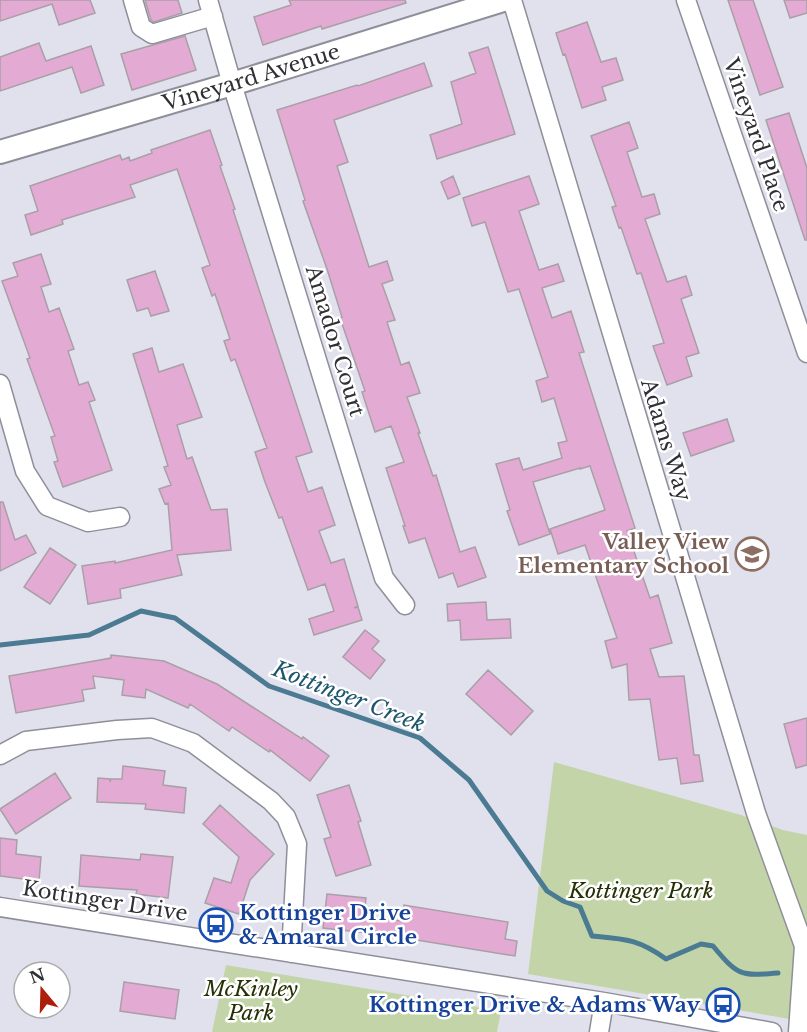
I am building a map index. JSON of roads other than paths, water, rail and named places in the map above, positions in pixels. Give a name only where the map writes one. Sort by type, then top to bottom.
[{"type":"street","points":[[133,0],[141,27],[152,34],[210,8]]},
{"type":"street","name":"Vineyard Avenue","points":[[0,152],[232,84],[503,0]]},
{"type":"street","name":"Adams Way","points":[[512,0],[752,802],[804,946],[798,1032]]},
{"type":"street","name":"Vineyard Place","points":[[686,0],[807,353]]},
{"type":"street","name":"Amador Court","points":[[210,8],[384,578],[405,605]]},
{"type":"street","points":[[0,384],[25,471],[47,506],[88,522],[120,517]]},
{"type":"street","points":[[0,755],[26,741],[117,730],[152,728],[193,743],[271,801],[286,817],[297,844],[291,953]]},
{"type":"street","name":"Kottinger Drive","points":[[0,907],[604,1002],[772,1032]]},
{"type":"street","points":[[599,1032],[604,1002]]},
{"type":"waterway","name":"Kottinger Creek","points":[[0,645],[89,635],[141,611],[175,618],[269,686],[420,738],[469,780],[547,891],[563,901],[580,907],[592,936],[631,941],[647,947],[666,959],[701,944],[713,946],[728,963],[741,972],[747,974],[778,973]]},
{"type":"place","name":"Valley View Elementary School","points":[[752,554]]},
{"type":"place","name":"Kottinger Drive & Amaral Circle","points":[[216,925]]},
{"type":"place","name":"Kottinger Drive & Adams Way","points":[[723,1005]]},
{"type":"park label","name":"Kottinger Park","points":[[641,891]]},
{"type":"park label","name":"McKinley Park","points":[[251,1001]]}]
